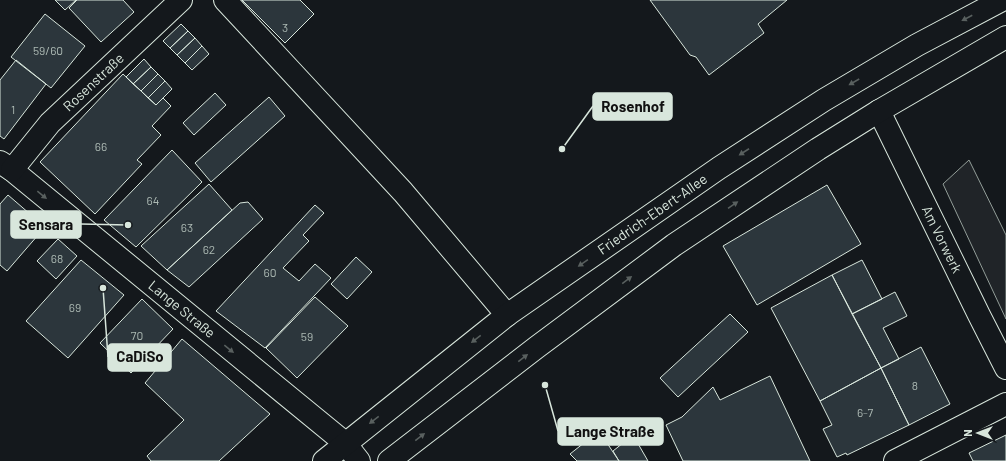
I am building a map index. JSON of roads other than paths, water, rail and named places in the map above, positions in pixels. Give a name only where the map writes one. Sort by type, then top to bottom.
[{"type":"main road","name":"Rosenstraße","points":[[6,166],[180,0]]},
{"type":"main road","points":[[225,0],[403,192],[507,316]]},
{"type":"main road","name":"Friedrich-Ebert-Allee","points":[[324,461],[507,316],[719,168],[817,104],[917,45],[1002,0]]},
{"type":"main road","points":[[389,461],[674,245],[879,110],[1006,37]]},
{"type":"main road","name":"Am Vorwerk","points":[[879,110],[1006,368]]},
{"type":"main road","name":"Lange Straße","points":[[6,166],[345,443],[359,461]]},
{"type":"main road","points":[[898,460],[1006,404]]},
{"type":"place","name":"Rosenhof","points":[[562,149]]},
{"type":"place","name":"Sensara","points":[[128,225]]},
{"type":"place","name":"CaDiSo","points":[[103,288]]},
{"type":"place","name":"Lange Straße","points":[[545,385]]}]
